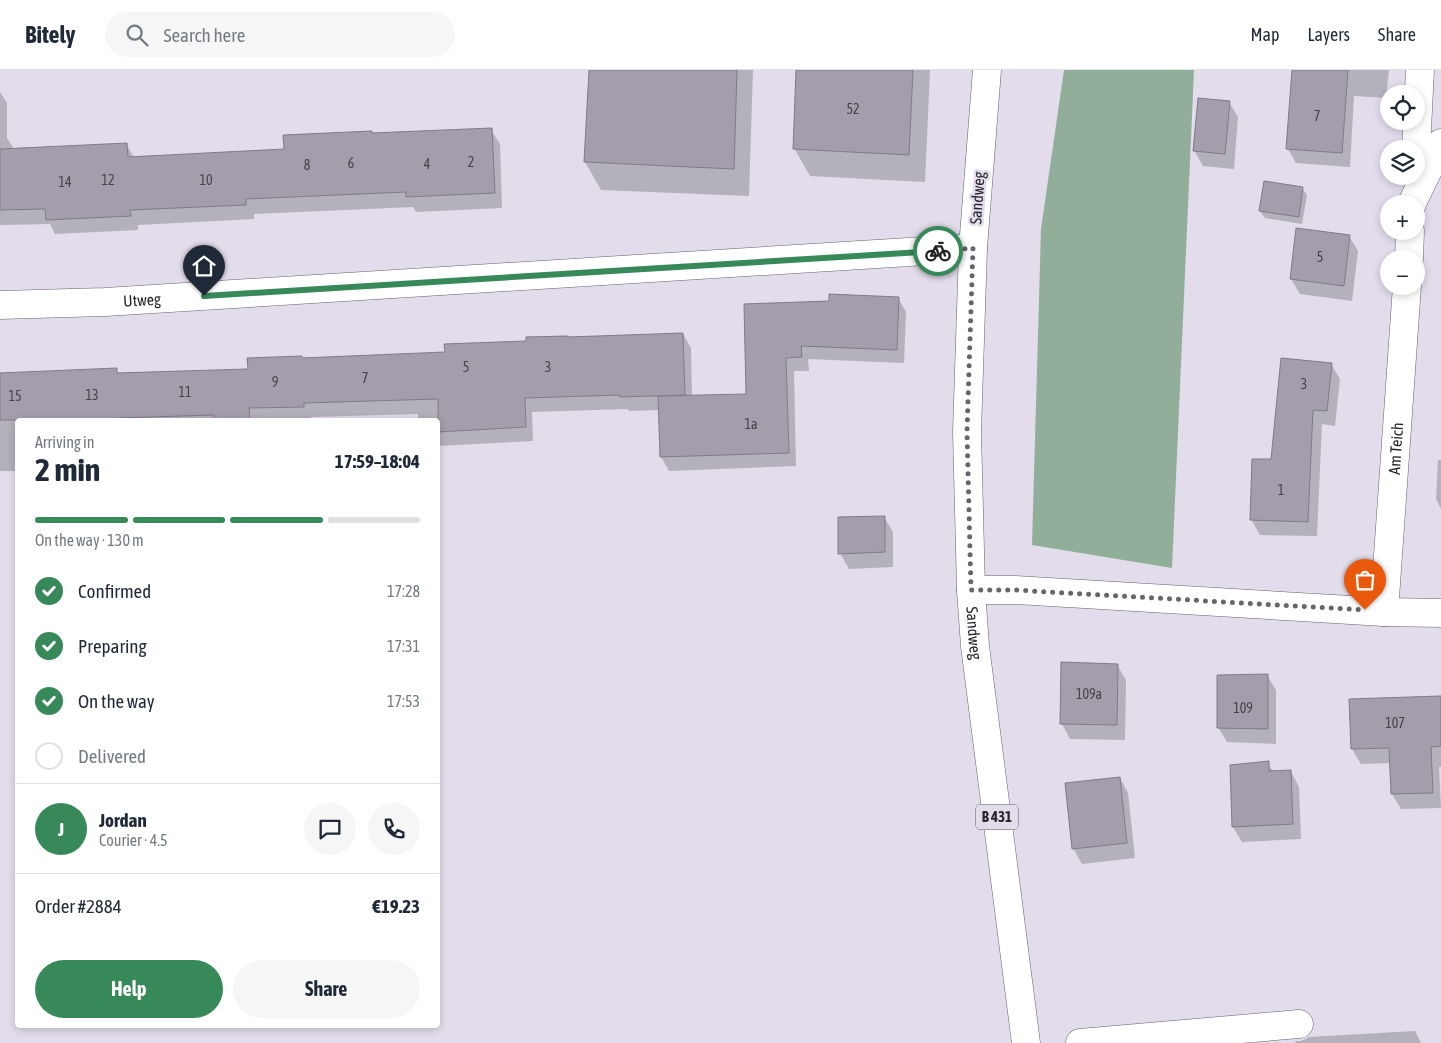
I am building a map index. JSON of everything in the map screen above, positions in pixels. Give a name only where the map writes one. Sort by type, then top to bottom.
[{"type":"street","name":"Sandweg","points":[[987,70],[973,248],[967,432],[971,590],[975,646],[1026,1043]]},
{"type":"street","points":[[1416,140],[1420,70]]},
{"type":"street","points":[[1413,194],[1441,143]]},
{"type":"street","name":"Utweg","points":[[0,305],[105,302],[973,248]]},
{"type":"street","name":"Am Teich","points":[[1384,612],[1406,295]]},
{"type":"street","points":[[971,590],[1015,590],[1384,612],[1441,613]]},
{"type":"street","points":[[1080,1043],[1299,1024]]},
{"type":"green space","points":[[1064,70],[1194,70],[1172,568],[1032,545],[1041,229]]},
{"type":"building","points":[[589,70],[737,70],[734,169],[584,162]]},
{"type":"building","points":[[796,70],[913,70],[909,155],[793,149]]},
{"type":"building","points":[[1292,70],[1348,70],[1342,153],[1286,149]]},
{"type":"building","points":[[1198,98],[1230,101],[1225,154],[1193,151]]},
{"type":"building","points":[[492,128],[495,193],[406,197],[406,192],[246,199],[246,205],[130,210],[131,216],[46,220],[45,209],[0,210],[0,149],[127,143],[128,157],[284,149],[283,135]]},
{"type":"building","points":[[1264,181],[1303,187],[1299,217],[1259,211]]},
{"type":"building","points":[[1296,228],[1350,235],[1344,286],[1290,279]]},
{"type":"building","points":[[829,294],[899,297],[897,350],[801,346],[802,357],[786,358],[789,453],[660,457],[658,396],[746,394],[744,304],[829,301]]},
{"type":"building","points":[[683,333],[685,395],[525,398],[526,427],[440,432],[438,399],[304,403],[304,407],[249,408],[250,418],[214,418],[214,415],[119,418],[15,418],[15,420],[0,420],[0,373],[117,368],[117,373],[248,369],[247,358],[302,356],[302,358],[445,352],[444,344],[526,341],[526,337]]},
{"type":"building","points":[[1281,358],[1332,363],[1327,411],[1313,410],[1308,522],[1250,520],[1252,459],[1271,459]]},
{"type":"building","points":[[885,516],[885,552],[838,554],[838,517]]},
{"type":"building","points":[[1061,662],[1118,664],[1117,725],[1060,724]]},
{"type":"building","points":[[1268,674],[1268,729],[1217,728],[1217,675]]},
{"type":"building","points":[[1441,696],[1441,746],[1431,747],[1433,793],[1391,794],[1389,748],[1351,749],[1349,699]]},
{"type":"building","points":[[1269,761],[1269,771],[1291,770],[1293,824],[1232,827],[1230,765]]},
{"type":"building","points":[[1120,777],[1127,843],[1072,849],[1065,783]]},
{"type":"way so far","points":[[938,251],[973,248],[967,432],[971,590],[1015,590],[1365,610]]},
{"type":"route","points":[[204,296],[938,251]]}]
